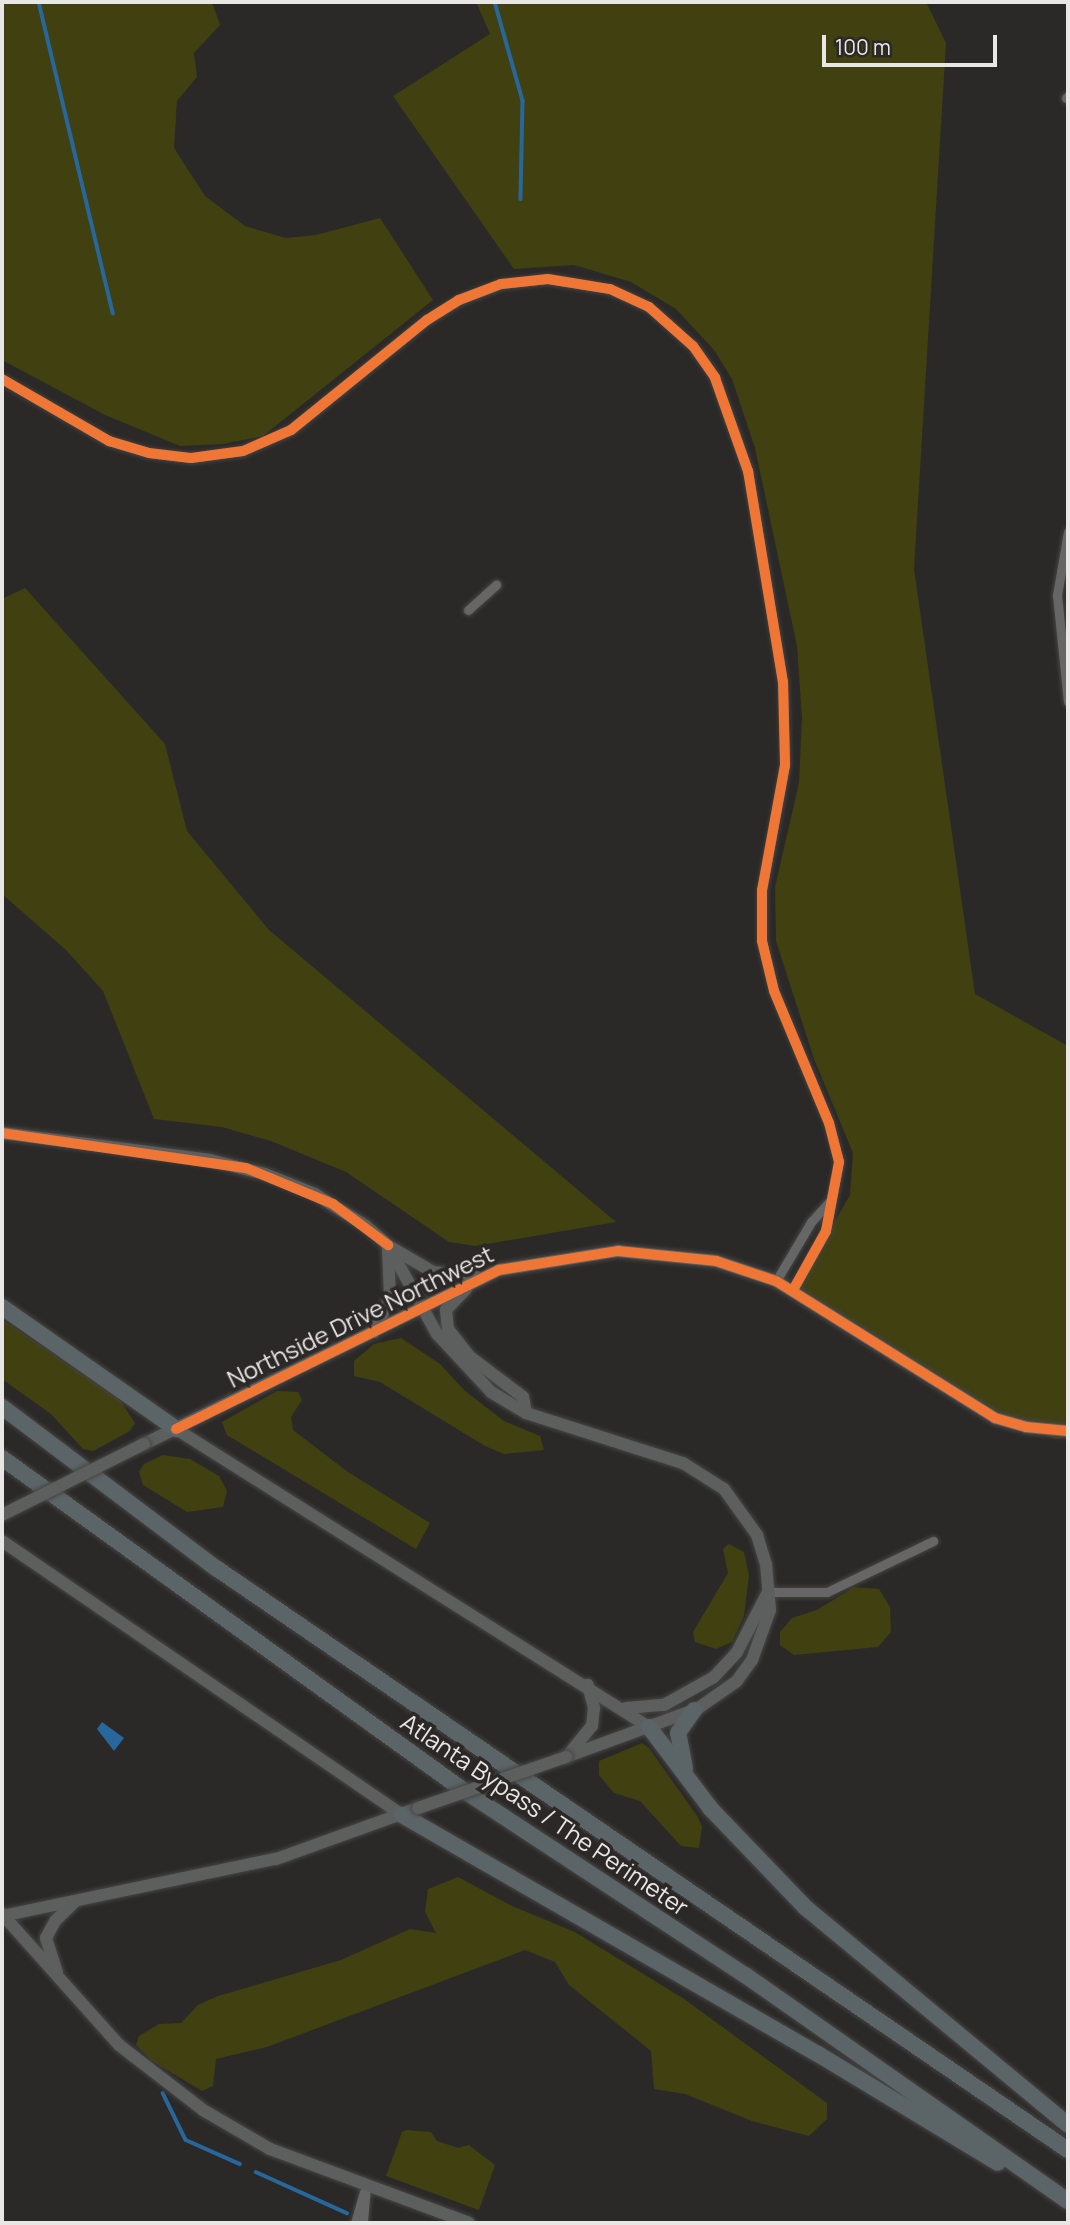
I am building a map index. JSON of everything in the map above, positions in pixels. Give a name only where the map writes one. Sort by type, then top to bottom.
[{"type":"highway","points":[[2,1307],[176,1429]]},
{"type":"highway","name":"Atlanta Bypass / The Perimeter","points":[[2,1407],[216,1568],[1068,2150]]},
{"type":"highway","name":"Atlanta Bypass / The Perimeter","points":[[2,1458],[463,1790],[746,1975],[1068,2204]]},
{"type":"highway","points":[[693,1786],[677,1739],[694,1710]]},
{"type":"highway","points":[[649,1727],[693,1786],[820,1921],[1068,2124]]},
{"type":"highway","points":[[402,1815],[818,2054],[1068,2204]]},
{"type":"street","points":[[2,379],[109,441],[149,453],[191,458],[243,450],[291,430],[427,320],[459,300],[501,284],[548,279],[610,289],[649,307],[693,346],[715,378],[733,421],[759,533],[783,682],[786,729],[781,796],[762,890],[762,941],[774,991],[836,1143],[839,1171],[826,1231],[793,1290]]},
{"type":"street","points":[[1068,532],[1057,595],[1068,701]]},
{"type":"street","points":[[468,610],[496,585]]},
{"type":"street","points":[[2,1133],[246,1168],[333,1204],[386,1244],[433,1272],[483,1276]]},
{"type":"street","points":[[776,1281],[811,1222],[833,1198]]},
{"type":"street","points":[[2,1915],[276,1859],[694,1710],[727,1690],[746,1671],[767,1625],[768,1592],[757,1535],[742,1508],[720,1485],[683,1463],[526,1413],[466,1370],[423,1307],[386,1244]]},
{"type":"street","points":[[373,1332],[390,1297],[386,1244]]},
{"type":"street","name":"Northside Drive Northwest","points":[[2,1515],[483,1276],[582,1253],[655,1251],[716,1261],[776,1281],[995,1418],[1026,1427],[1068,1431]]},
{"type":"street","points":[[483,1276],[446,1310],[448,1329],[469,1356],[523,1396],[526,1413]]},
{"type":"street","points":[[176,1429],[623,1707],[649,1727]]},
{"type":"street","points":[[2,1541],[402,1815]]},
{"type":"street","points":[[768,1592],[827,1592],[933,1541]]},
{"type":"street","points":[[623,1707],[664,1704],[714,1677],[737,1652],[768,1592]]},
{"type":"street","points":[[566,1757],[592,1726],[594,1708],[588,1685]]},
{"type":"street","points":[[60,1980],[46,1938],[55,1921],[75,1902]]},
{"type":"street","points":[[2,1915],[119,2045],[203,2110],[270,2148],[366,2187],[469,2223]]},
{"type":"street","points":[[357,2223],[363,2221],[366,2187]]},
{"type":"shaded area","points":[[2,2],[212,2],[220,25],[194,53],[197,77],[177,101],[174,148],[205,196],[245,226],[286,238],[316,235],[380,218],[433,300],[263,436],[223,444],[180,446],[105,415],[2,360]]},
{"type":"shaded area","points":[[476,2],[926,2],[946,43],[914,569],[975,994],[1068,1046],[1068,1438],[1055,1439],[980,1412],[895,1364],[797,1287],[850,1195],[853,1153],[814,1059],[776,941],[775,887],[799,783],[802,718],[797,646],[755,448],[732,379],[714,350],[676,309],[631,282],[574,265],[514,269],[393,96],[490,34]]},
{"type":"shaded area","points":[[25,588],[165,744],[187,831],[269,930],[616,1222],[475,1246],[449,1242],[346,1172],[271,1141],[222,1127],[154,1119],[103,991],[66,950],[2,894],[2,599]]},
{"type":"shaded area","points":[[2,1319],[120,1400],[135,1423],[130,1431],[93,1451],[83,1449],[51,1414],[2,1379]]},
{"type":"shaded area","points":[[401,1338],[440,1364],[465,1391],[504,1421],[540,1436],[544,1450],[504,1454],[485,1446],[380,1382],[354,1376],[354,1361],[374,1344]]},
{"type":"shaded area","points":[[277,1391],[298,1392],[302,1400],[291,1417],[293,1430],[348,1472],[430,1523],[416,1549],[227,1435],[222,1422]]},
{"type":"shaded area","points":[[163,1455],[190,1459],[219,1476],[227,1491],[223,1507],[187,1512],[143,1485],[139,1472],[144,1464]]},
{"type":"shaded area","points":[[729,1544],[744,1552],[749,1575],[744,1616],[732,1642],[716,1649],[695,1642],[693,1632],[728,1573],[723,1549]]},
{"type":"shaded area","points":[[854,1587],[879,1589],[890,1607],[891,1632],[878,1647],[794,1655],[780,1645],[780,1632],[792,1618],[817,1610]]},
{"type":"shaded area","points":[[642,1743],[649,1748],[698,1817],[702,1827],[699,1848],[681,1846],[640,1801],[614,1793],[599,1775],[599,1761]]},
{"type":"shaded area","points":[[458,1877],[512,1906],[575,1932],[684,1999],[827,2103],[827,2119],[809,2136],[752,2121],[685,2094],[654,2089],[651,2051],[569,1985],[555,1962],[525,1950],[267,2047],[216,2059],[213,2086],[202,2091],[152,2061],[136,2045],[139,2036],[159,2024],[181,2023],[198,2005],[218,1996],[341,1960],[410,1929],[436,1933],[425,1912],[428,1889]]},
{"type":"shaded area","points":[[402,2132],[431,2132],[437,2141],[458,2148],[469,2145],[495,2165],[479,2210],[386,2176]]},
{"type":"water","points":[[102,1722],[124,1738],[114,1751],[97,1729]]},
{"type":"waterway","points":[[39,2],[113,313]]},
{"type":"waterway","points":[[495,2],[523,101],[521,199]]},
{"type":"waterway","points":[[163,2093],[186,2140],[240,2164]]},
{"type":"waterway","points":[[256,2172],[347,2213]]},
{"type":"cycle path","points":[[2,379],[109,441],[149,453],[191,458],[243,451],[291,430],[427,320],[459,300],[501,284],[548,279],[610,289],[649,307],[693,346],[715,378],[748,471],[783,682],[785,765],[762,890],[762,941],[774,991],[829,1123],[839,1162],[826,1231],[793,1290]]},
{"type":"cycle path","points":[[2,1133],[246,1168],[333,1204],[388,1245]]},
{"type":"cycle path","points":[[176,1429],[499,1270],[618,1251],[716,1261],[776,1281],[995,1418],[1026,1427],[1068,1431]]}]
